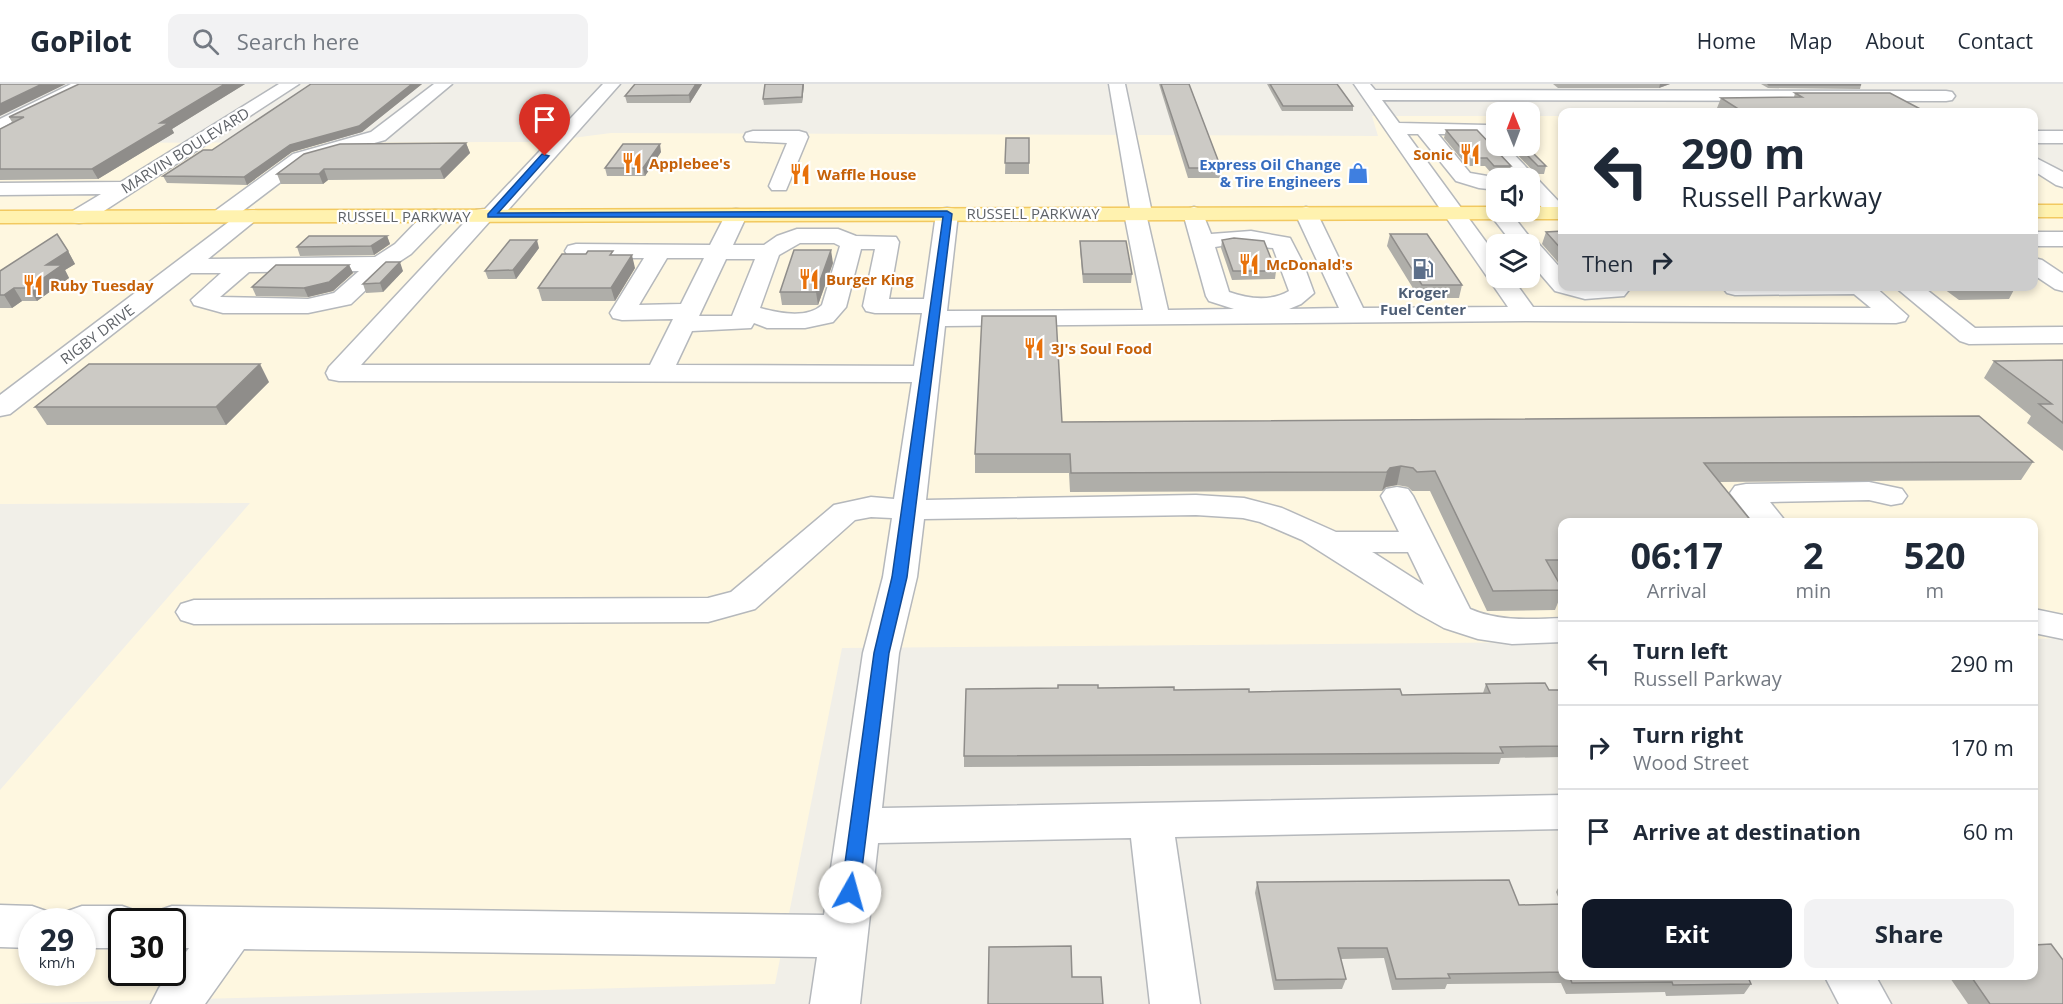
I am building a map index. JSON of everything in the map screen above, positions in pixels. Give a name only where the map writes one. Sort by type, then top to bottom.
[{"type":"main road","points":[[2038,211],[2063,211]]},
{"type":"main road","name":"RUSSELL PARKWAY","points":[[0,217],[1486,213]]},
{"type":"main road","name":"RUSSELL PARKWAY","points":[[1540,213],[1558,213]]},
{"type":"street","points":[[0,126],[84,84]]},
{"type":"street","name":"MARVIN BOULEVARD","points":[[79,217],[291,84]]},
{"type":"street","points":[[223,216],[300,159],[378,136],[444,84]]},
{"type":"street","points":[[612,84],[339,373],[927,374]]},
{"type":"street","points":[[1117,84],[1157,317]]},
{"type":"street","points":[[1733,84],[1748,94]]},
{"type":"street","points":[[1366,89],[1948,95]]},
{"type":"street","points":[[1366,89],[1486,258]]},
{"type":"street","points":[[2048,136],[2063,124]]},
{"type":"street","points":[[1394,128],[1480,129],[1517,168]]},
{"type":"street","points":[[1423,128],[1463,177],[1486,183]]},
{"type":"street","points":[[753,137],[799,137],[779,186]]},
{"type":"street","points":[[86,188],[127,166],[165,164]]},
{"type":"street","points":[[2047,168],[2063,181]]},
{"type":"street","points":[[0,189],[126,188]]},
{"type":"street","points":[[1540,193],[1558,210]]},
{"type":"street","points":[[1194,213],[1218,296],[1236,310]]},
{"type":"street","points":[[1306,213],[1355,316]]},
{"type":"street","points":[[835,1004],[881,653],[900,577],[947,214]]},
{"type":"street","points":[[659,374],[736,215]]},
{"type":"street","name":"RIGBY DRIVE","points":[[0,408],[250,216]]},
{"type":"street","points":[[244,265],[202,300],[223,306],[308,306],[342,298],[380,264],[403,249],[435,216]]},
{"type":"street","points":[[1540,238],[1551,235]]},
{"type":"street","points":[[576,251],[769,252],[797,236],[838,236],[852,243],[888,242],[875,306],[870,314],[843,325],[768,328],[749,317]]},
{"type":"street","points":[[1203,246],[1225,237],[1282,243],[1292,263],[1302,293],[1279,311]]},
{"type":"street","points":[[2038,239],[2061,240]]},
{"type":"street","points":[[1203,246],[1217,253],[1226,286],[1257,294],[1272,293],[1285,289],[1266,240]]},
{"type":"street","points":[[659,252],[622,313],[805,320],[824,317],[834,307],[852,243]]},
{"type":"street","points":[[749,317],[769,252]]},
{"type":"street","points":[[2038,255],[2063,271]]},
{"type":"street","points":[[1292,263],[1330,263]]},
{"type":"street","points":[[1540,263],[1558,284]]},
{"type":"street","points":[[186,266],[380,264]]},
{"type":"street","points":[[2038,268],[2063,284]]},
{"type":"street","points":[[1540,277],[1558,290]]},
{"type":"street","points":[[1507,288],[1526,314]]},
{"type":"street","points":[[875,306],[935,313],[1157,317],[1236,310],[1355,316],[1526,314],[1569,296],[1637,295],[1634,291]]},
{"type":"street","points":[[1738,291],[1763,314]]},
{"type":"street","points":[[1569,296],[1763,314],[1896,316],[1864,291]]},
{"type":"street","points":[[1912,291],[1969,336],[2063,335]]},
{"type":"street","points":[[1767,518],[1746,493],[1869,491],[1891,496]]},
{"type":"street","points":[[1397,496],[1457,619]]},
{"type":"street","points":[[194,612],[708,610],[743,601],[845,512],[871,507],[909,510],[1196,505],[1244,508],[1271,515],[1314,533],[1429,605],[1478,627],[1512,632],[1558,630]]},
{"type":"street","points":[[1331,542],[1420,542]]},
{"type":"street","points":[[2038,622],[2063,627]]},
{"type":"street","points":[[858,826],[1151,822],[1558,812]]},
{"type":"street","points":[[1151,822],[1174,1004]]},
{"type":"street","points":[[0,926],[18,927]]},
{"type":"street","points":[[186,927],[845,936]]},
{"type":"street","points":[[176,1004],[233,927]]},
{"type":"street","points":[[1851,980],[1866,1004]]},
{"type":"shaded area","points":[[1372,116],[1486,116],[1486,156],[1540,156],[1540,116],[1558,116],[1558,291],[2038,291],[2038,174],[2063,189],[2063,638],[2038,639],[2038,518],[1558,518],[1558,642],[842,648],[775,984],[0,1004],[0,790],[250,503],[0,504],[0,143],[541,142],[611,133],[1378,136]]},
{"type":"building","points":[[1,84],[42,84],[0,104]]},
{"type":"building","points":[[79,84],[225,84],[160,123],[169,123],[92,169],[0,169],[0,129],[24,117],[9,117]]},
{"type":"building","points":[[311,84],[412,84],[359,126],[290,145],[244,177],[163,176],[203,150],[212,150]]},
{"type":"building","points":[[635,84],[696,84],[689,95],[625,96]]},
{"type":"building","points":[[765,84],[803,84],[802,97],[763,99]]},
{"type":"building","points":[[1161,84],[1189,84],[1221,168],[1189,168]]},
{"type":"building","points":[[1270,84],[1337,84],[1353,106],[1283,106]]},
{"type":"building","points":[[1859,84],[1861,85],[1769,85]]},
{"type":"building","points":[[1795,93],[1890,93],[1918,108],[1737,108],[1721,98],[1802,97]]},
{"type":"building","points":[[1446,130],[1477,130],[1486,140],[1486,156],[1502,156],[1511,166],[1494,166],[1487,158],[1469,158]]},
{"type":"building","points":[[1006,138],[1029,138],[1029,163],[1005,163]]},
{"type":"building","points":[[466,143],[440,169],[324,169],[319,174],[277,174],[304,154],[340,144]]},
{"type":"building","points":[[623,144],[660,144],[643,168],[605,168]]},
{"type":"building","points":[[1528,156],[1536,156],[1546,166],[1538,166]]},
{"type":"building","points":[[1558,231],[1558,245],[1546,232]]},
{"type":"building","points":[[57,234],[68,251],[46,265],[62,265],[29,288],[14,288],[0,295],[0,271]]},
{"type":"building","points":[[1390,234],[1427,234],[1462,285],[1422,285]]},
{"type":"building","points":[[309,236],[387,236],[371,246],[297,247]]},
{"type":"building","points":[[1234,238],[1264,241],[1276,271],[1233,271],[1222,240]]},
{"type":"building","points":[[510,240],[537,240],[513,270],[485,271]]},
{"type":"building","points":[[1080,241],[1126,241],[1132,274],[1083,274]]},
{"type":"building","points":[[794,250],[831,250],[816,292],[780,292]]},
{"type":"building","points":[[588,251],[613,251],[610,255],[632,255],[611,288],[538,288],[562,254],[586,254]]},
{"type":"building","points":[[386,262],[400,262],[380,283],[363,284]]},
{"type":"building","points":[[276,265],[349,265],[329,282],[304,288],[252,287]]},
{"type":"building","points":[[982,316],[1056,316],[1062,422],[1979,416],[2033,462],[1704,463],[1749,518],[1558,518],[1558,560],[1546,560],[1558,581],[1558,590],[1493,591],[1435,471],[1417,472],[1413,468],[1401,466],[1390,468],[1387,472],[1071,473],[1070,454],[975,454]]},
{"type":"building","points":[[2063,360],[2063,423],[2039,404],[2052,404],[1994,361]]},
{"type":"building","points":[[89,364],[260,364],[216,407],[35,407]]},
{"type":"building","points":[[1545,683],[1549,690],[1558,690],[1558,746],[1500,747],[1503,753],[964,756],[966,689],[1098,685],[1098,688],[1249,689],[1249,692],[1400,689],[1402,695],[1490,693],[1486,684]]},
{"type":"building","points":[[1509,880],[1519,905],[1558,904],[1558,972],[1448,974],[1450,978],[1396,979],[1387,948],[1338,948],[1346,979],[1276,980],[1257,882]]},
{"type":"building","points":[[2051,944],[2063,960],[2063,1004],[1990,1004],[1973,980],[2038,980],[2038,945]]},
{"type":"building","points":[[1071,946],[1072,977],[1101,977],[1103,1004],[988,1004],[989,947]]},
{"type":"building","points":[[1571,980],[1749,980],[1751,984],[1673,985],[1672,982],[1572,983]]},
{"type":"place","name":"Sonic","points":[[1470,154]]},
{"type":"place","name":"Applebee's","points":[[632,163]]},
{"type":"place","name":"Express Oil Change & Tire Engineers","points":[[1358,173]]},
{"type":"place","name":"Waffle House","points":[[800,174]]},
{"type":"place","name":"McDonald's","points":[[1249,264]]},
{"type":"place","name":"Kroger Fuel Center","points":[[1423,269]]},
{"type":"place","name":"Burger King","points":[[809,279]]},
{"type":"place","name":"Ruby Tuesday","points":[[33,285]]},
{"type":"place","name":"3J's Soul Food","points":[[1034,348]]},
{"type":"route","points":[[545,156],[491,215],[947,214],[900,577],[881,653],[850,892]]}]
